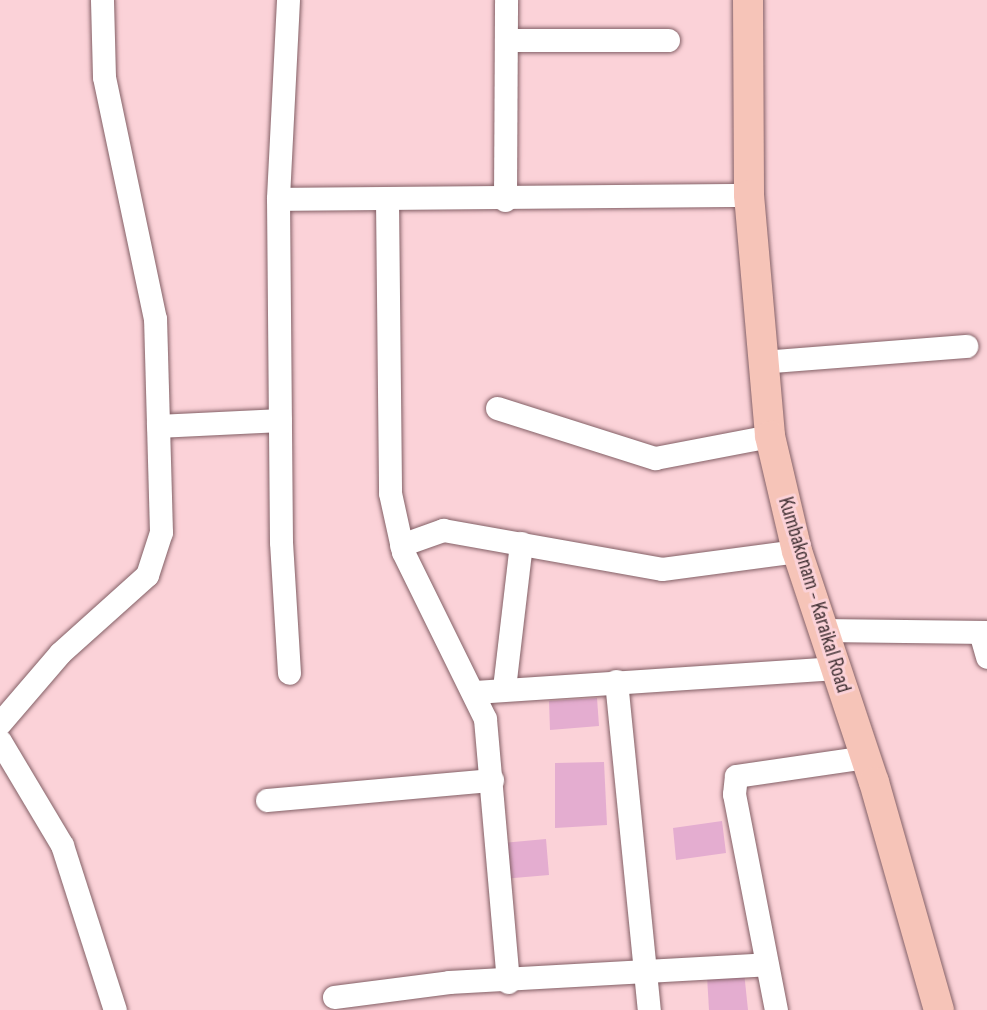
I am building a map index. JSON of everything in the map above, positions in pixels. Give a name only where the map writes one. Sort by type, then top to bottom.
[{"type":"main road","name":"Kumbakonam - Karaikal Road","points":[[748,0],[749,195],[761,362],[770,436],[797,551],[866,757],[939,1010]]},
{"type":"street","points":[[0,723],[60,653],[147,575],[161,533],[155,319],[104,77],[102,0]]},
{"type":"street","points":[[288,0],[278,199],[280,421],[289,673]]},
{"type":"street","points":[[505,200],[506,0]]},
{"type":"street","points":[[506,40],[668,40]]},
{"type":"street","points":[[278,199],[505,200],[749,195]]},
{"type":"street","points":[[387,200],[390,493],[401,545],[475,692],[491,748],[508,982]]},
{"type":"street","points":[[761,362],[966,346]]},
{"type":"street","points":[[497,408],[655,458],[770,436]]},
{"type":"street","points":[[158,426],[280,421]]},
{"type":"street","points":[[401,545],[443,530],[662,569],[797,551]]},
{"type":"street","points":[[504,688],[521,544]]},
{"type":"street","points":[[822,630],[983,632],[987,657]]},
{"type":"street","points":[[475,692],[836,668]]},
{"type":"street","points":[[617,681],[642,974],[649,1010]]},
{"type":"street","points":[[0,741],[62,845],[115,1010]]},
{"type":"street","points":[[776,1010],[734,794],[736,776],[866,757]]},
{"type":"street","points":[[267,800],[492,780]]},
{"type":"street","points":[[334,997],[766,964]]},
{"type":"building","points":[[597,698],[599,726],[550,730],[549,701]]},
{"type":"building","points":[[604,762],[607,825],[555,828],[555,763]]},
{"type":"building","points":[[722,821],[726,853],[676,860],[673,828]]},
{"type":"building","points":[[546,839],[549,875],[503,879],[503,843]]},
{"type":"building","points":[[744,972],[748,1010],[709,1010],[707,976]]}]
